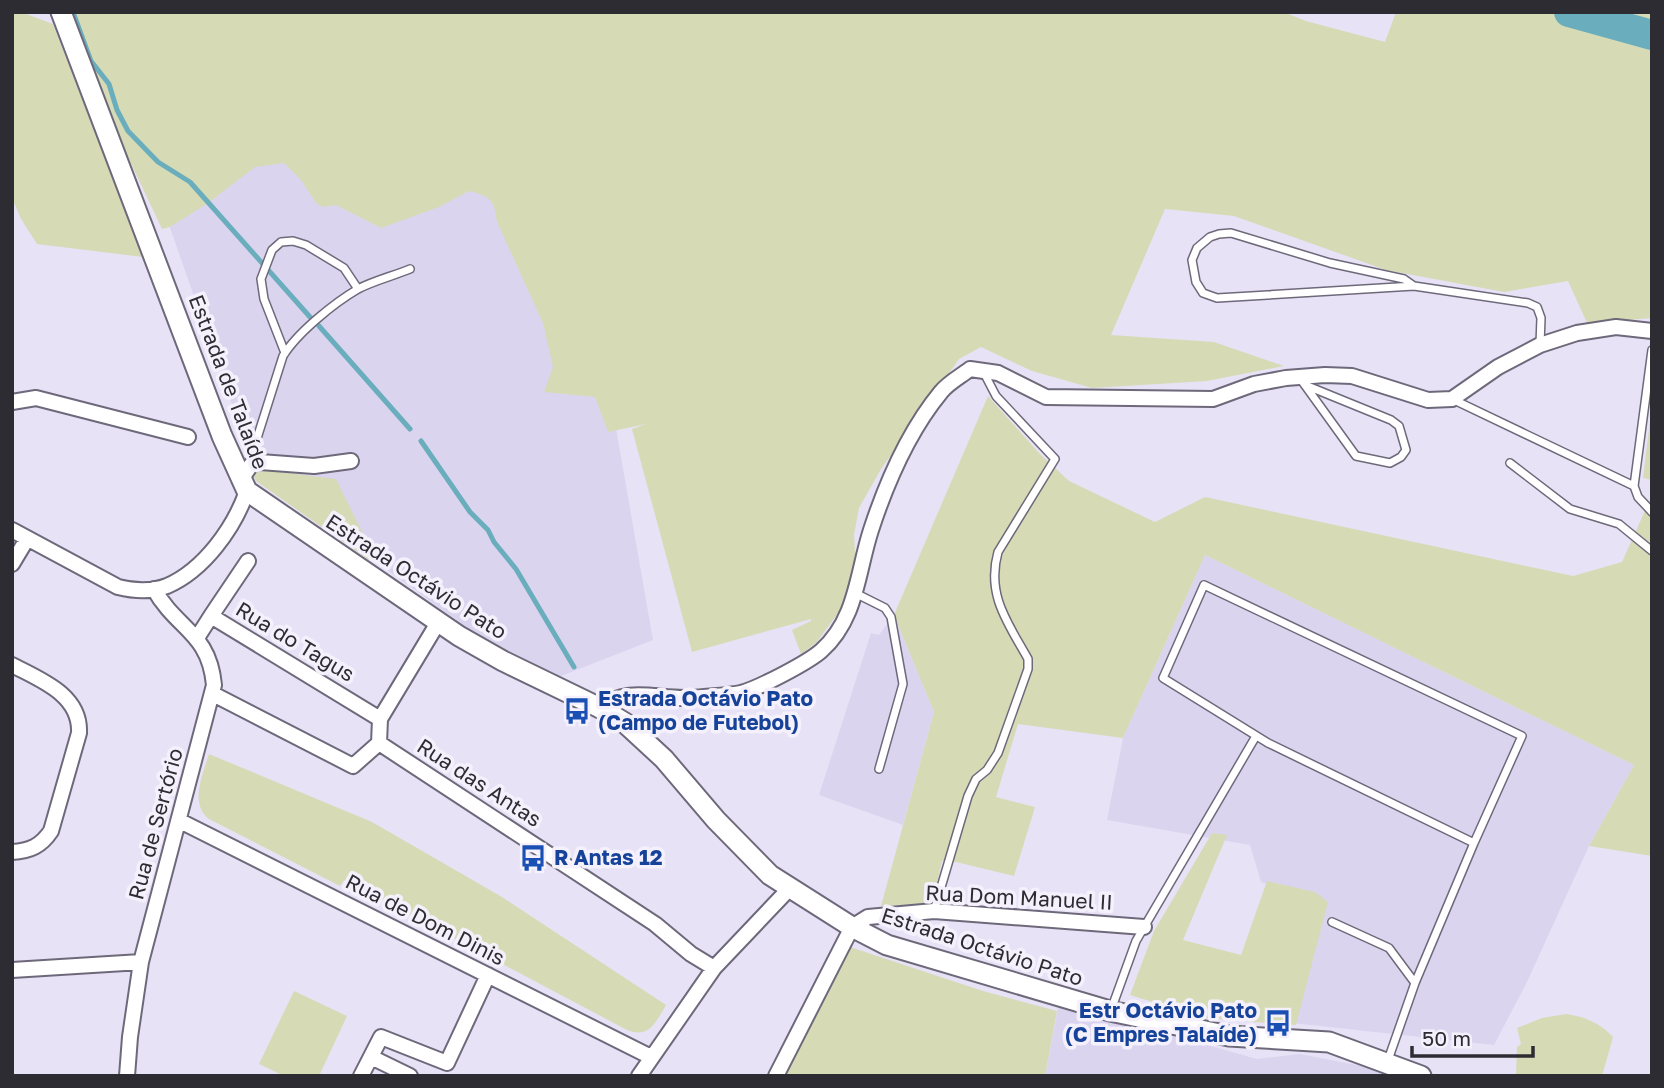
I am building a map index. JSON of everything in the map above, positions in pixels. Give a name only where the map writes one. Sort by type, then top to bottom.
[{"type":"street","name":"Estrada de Talaíde","points":[[12,530],[118,587],[132,590],[154,589],[177,580],[207,555],[236,519],[246,479],[61,12]]},
{"type":"street","points":[[600,708],[624,695],[686,698],[742,692],[791,670],[820,651],[843,626],[856,593],[871,531],[903,449],[942,390],[970,369],[998,373],[1046,397],[1213,399],[1254,384],[1352,376],[1428,400],[1452,399],[1498,367],[1540,345],[1577,333],[1616,327],[1652,331]]},
{"type":"street","points":[[12,402],[36,398],[188,437]]},
{"type":"street","points":[[246,479],[260,462],[314,466],[351,461]]},
{"type":"street","name":"Estrada Octávio Pato","points":[[246,479],[459,636],[503,661],[600,708],[641,736],[770,875],[852,927],[887,945],[1110,1010],[1229,1036],[1329,1042],[1421,1076]]},
{"type":"street","points":[[12,564],[27,539]]},
{"type":"street","points":[[211,616],[248,561]]},
{"type":"street","name":"Rua de Sertório","points":[[127,1076],[141,962],[213,694],[209,656],[197,638],[171,614],[154,589]]},
{"type":"street","name":"Rua do Tagus","points":[[197,638],[211,616],[380,719]]},
{"type":"street","points":[[213,694],[353,766],[379,743],[380,719],[439,621]]},
{"type":"street","points":[[12,664],[64,695],[75,711],[79,733],[51,831],[42,844],[12,852]]},
{"type":"street","name":"Rua das Antas","points":[[379,743],[655,924],[691,954],[714,968]]},
{"type":"street","name":"Rua de Dom Dinis","points":[[180,821],[651,1057]]},
{"type":"street","points":[[639,1076],[714,968],[789,889]]},
{"type":"street","name":"Rua Dom Manuel II","points":[[852,927],[868,917],[934,911],[1144,927]]},
{"type":"street","points":[[776,1076],[852,927]]},
{"type":"street","points":[[12,970],[141,962]]},
{"type":"street","points":[[361,1076],[381,1037],[444,1069],[488,975]]},
{"type":"street","points":[[371,1057],[410,1076]]},
{"type":"lane","points":[[1414,286],[1404,279],[1330,263],[1231,233],[1210,237],[1198,248],[1192,260],[1196,282],[1203,293],[1217,298],[1414,286],[1536,307],[1541,318],[1540,345]]},
{"type":"lane","points":[[285,353],[264,299],[261,279],[272,250],[281,242],[293,241],[306,245],[344,268],[358,289]]},
{"type":"lane","points":[[246,479],[289,346],[358,289],[410,269]]},
{"type":"lane","points":[[1652,350],[1634,486],[1638,497],[1652,512]]},
{"type":"lane","points":[[934,911],[968,796],[976,779],[998,753],[1028,669],[1028,659],[1000,609],[994,588],[993,569],[998,552],[1055,459],[996,396],[983,371]]},
{"type":"lane","points":[[1302,381],[1399,426],[1406,450],[1401,457],[1390,463],[1356,456],[1302,381]]},
{"type":"lane","points":[[1452,399],[1634,486]]},
{"type":"lane","points":[[1510,463],[1570,509],[1619,524],[1652,551]]},
{"type":"lane","points":[[1386,1064],[1415,982],[1522,736],[1204,585],[1163,678],[1256,736],[1474,843]]},
{"type":"lane","points":[[856,593],[885,608],[891,617],[903,684],[880,769]]},
{"type":"lane","points":[[1110,1010],[1136,941],[1256,736]]},
{"type":"lane","points":[[1332,922],[1389,948],[1415,982]]},
{"type":"shaded area","points":[[265,136],[496,180],[609,388],[653,640],[551,680],[487,642],[287,498],[238,422],[161,202]]},
{"type":"shaded area","points":[[1205,555],[1634,765],[1589,846],[1527,982],[1494,1045],[1292,1023],[1322,902],[1261,882],[1250,845],[1107,820],[1123,738]]},
{"type":"shaded area","points":[[894,615],[934,712],[903,825],[819,795],[871,633],[879,635]]},
{"type":"shaded area","points":[[1059,1003],[1257,1059],[1300,1054],[1377,1069],[1396,1076],[1045,1076]]},
{"type":"green space","points":[[12,12],[21,12],[53,24],[143,257],[37,244],[21,219],[12,198]]},
{"type":"green space","points":[[73,12],[1283,12],[1306,21],[1385,42],[1396,12],[1652,12],[1652,318],[1587,323],[1568,281],[1504,292],[1386,270],[1234,216],[1165,209],[1111,335],[1214,342],[1284,366],[1207,381],[1092,388],[1032,371],[981,347],[959,359],[881,469],[859,508],[854,535],[856,572],[841,609],[816,643],[801,654],[792,630],[811,619],[692,652],[632,429],[646,424],[608,432],[595,397],[544,392],[553,367],[543,323],[497,222],[490,200],[469,191],[439,207],[381,228],[336,205],[323,207],[316,203],[301,180],[284,163],[255,167],[208,203],[170,227],[162,229],[119,138]]},
{"type":"green space","points":[[988,396],[1039,453],[1069,481],[1155,522],[1205,497],[1573,576],[1622,562],[1652,495],[1652,856],[1589,846],[1634,765],[1205,555],[1123,738],[1018,724],[996,797],[1035,807],[1014,876],[942,861],[932,904],[881,906],[934,712],[894,615]]},
{"type":"green space","points":[[1652,405],[1652,480],[1643,478]]},
{"type":"green space","points":[[263,470],[336,479],[369,546],[369,560],[256,481],[253,475]]},
{"type":"green space","points":[[209,754],[372,822],[502,897],[666,1005],[655,1023],[646,1031],[627,1030],[344,880],[340,886],[209,819],[200,805],[199,788]]},
{"type":"green space","points":[[1212,833],[1227,835],[1183,940],[1241,955],[1267,881],[1315,892],[1328,902],[1296,1025],[1204,1018],[1130,995],[1154,931]]},
{"type":"green space","points":[[850,947],[983,991],[1057,1011],[1045,1076],[785,1076]]},
{"type":"green space","points":[[294,991],[347,1016],[319,1076],[284,1076],[259,1064]]},
{"type":"green space","points":[[1566,1014],[1591,1021],[1613,1037],[1602,1076],[1516,1076],[1517,1047],[1521,1044],[1517,1028],[1542,1018]]},
{"type":"waterway","points":[[73,12],[91,61],[109,84],[117,110],[128,131],[158,162],[190,182],[310,317]]},
{"type":"waterway","points":[[1569,12],[1652,35]]},
{"type":"waterway","points":[[319,326],[410,429]]},
{"type":"waterway","points":[[421,441],[470,512],[488,530],[494,542],[516,569],[574,667]]},
{"type":"place","name":"Estrada Octávio Pato (Campo de Futebol)","points":[[577,711]]},
{"type":"place","name":"R Antas 12","points":[[533,858]]},
{"type":"place","name":"Estr Octávio Pato (C Empres Talaíde)","points":[[1278,1023]]}]
